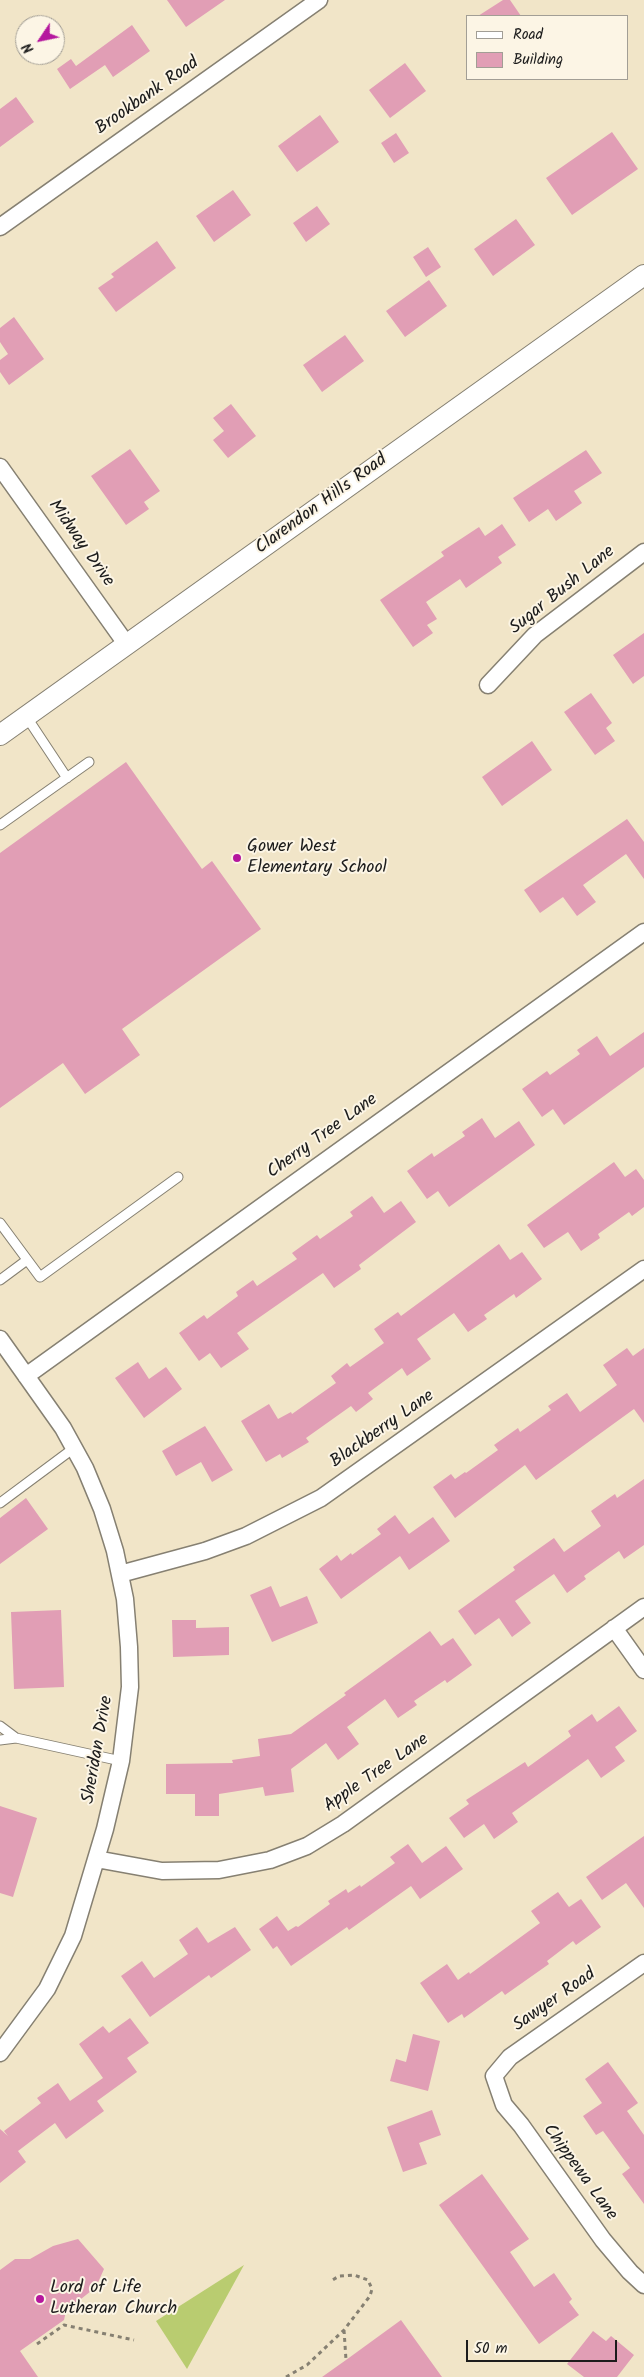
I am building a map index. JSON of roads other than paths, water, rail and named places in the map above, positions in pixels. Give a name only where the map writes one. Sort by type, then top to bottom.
[{"type":"street","name":"Brookbank Road","points":[[0,227],[319,0]]},
{"type":"street","name":"Clarendon Hills Road","points":[[0,735],[644,275]]},
{"type":"street","name":"Midway Drive","points":[[0,466],[127,645]]},
{"type":"street","name":"Sugar Bush Lane","points":[[488,685],[535,634],[644,552]]},
{"type":"street","name":"Cherry Tree Lane","points":[[26,1376],[644,932]]},
{"type":"street","name":"Blackberry Lane","points":[[120,1574],[204,1551],[246,1536],[321,1498],[644,1269]]},
{"type":"street","name":"Sheridan Drive","points":[[0,1339],[63,1428],[102,1509],[120,1574],[128,1622],[130,1667],[127,1721],[121,1761],[82,1912],[63,1958],[47,1989],[0,2053]]},
{"type":"street","name":"Apple Tree Lane","points":[[96,1859],[162,1870],[219,1870],[270,1860],[307,1846],[343,1824],[644,1607]]},
{"type":"street","points":[[614,1628],[644,1670]]},
{"type":"street","name":"Sawyer Road","points":[[494,2076],[510,2057],[644,1963]]},
{"type":"street","name":"Chippewa Lane","points":[[494,2076],[504,2105],[602,2240],[644,2285]]},
{"type":"lane","points":[[26,716],[67,778]]},
{"type":"lane","points":[[0,825],[89,762]]},
{"type":"lane","points":[[0,1223],[40,1277],[178,1177]]},
{"type":"lane","points":[[0,1280],[27,1260]]},
{"type":"lane","points":[[0,1503],[74,1448]]},
{"type":"lane","points":[[0,1726],[16,1738]]},
{"type":"lane","points":[[0,1740],[16,1738],[121,1761]]},
{"type":"place","name":"Gower West Elementary School","points":[[237,858]]},
{"type":"place","name":"Lord of Life Lutheran Church","points":[[40,2299]]}]
